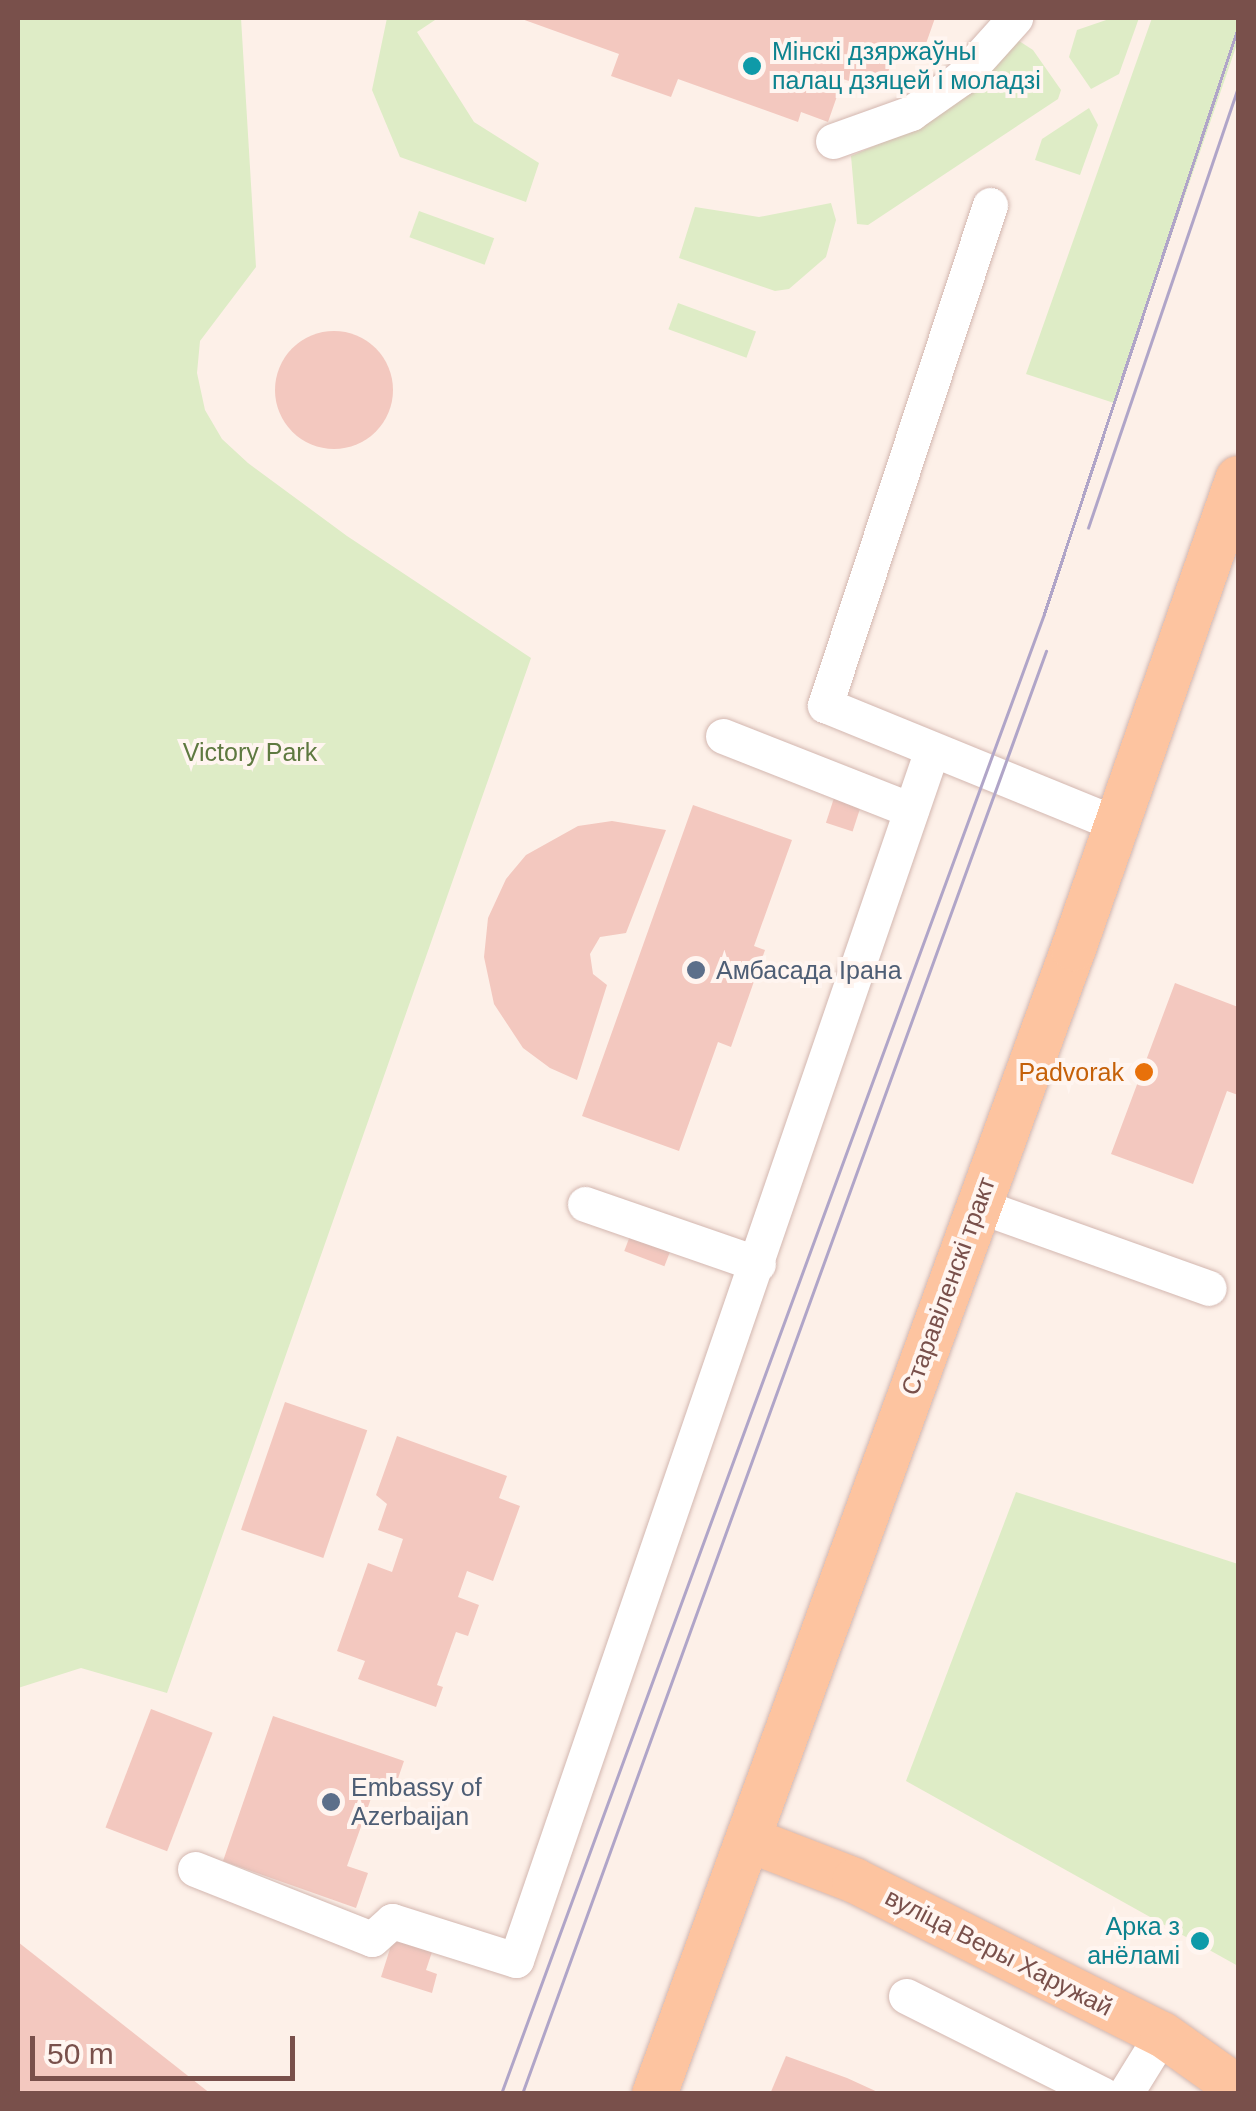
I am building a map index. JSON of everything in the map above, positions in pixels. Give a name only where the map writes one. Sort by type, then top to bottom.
[{"type":"main road","name":"Старавіленскі тракт","points":[[654,2094],[1238,478]]},
{"type":"main road","name":"вуліца Веры Харужай","points":[[748,1839],[854,1880],[1162,2034],[1238,2088]]},
{"type":"lane","points":[[834,141],[911,112],[961,78],[1015,18]]},
{"type":"lane","points":[[990,205],[825,705],[1116,824]]},
{"type":"lane","points":[[723,736],[910,810]]},
{"type":"lane","points":[[195,1869],[372,1939],[392,1921],[516,1960],[932,750]]},
{"type":"lane","points":[[585,1204],[758,1264]]},
{"type":"lane","points":[[977,1205],[1208,1288]]},
{"type":"lane","points":[[906,1996],[1102,2094]]},
{"type":"lane","points":[[1125,2094],[1162,2034]]},
{"type":"green space","name":"Victory Park","points":[[18,18],[241,18],[256,267],[200,341],[197,373],[205,410],[222,439],[248,463],[347,536],[531,658],[167,1693],[81,1668],[18,1688]]},
{"type":"green space","points":[[387,18],[438,18],[417,32],[474,122],[539,163],[526,202],[400,157],[372,90]]},
{"type":"green space","points":[[1112,18],[1139,18],[1119,74],[1091,89],[1069,57],[1077,30]]},
{"type":"green space","points":[[1152,18],[1238,18],[1238,41],[1114,403],[1026,374]]},
{"type":"green space","points":[[1016,39],[1033,50],[1061,90],[1058,99],[868,225],[857,224],[851,156],[902,134]]},
{"type":"green space","points":[[1089,108],[1098,125],[1080,175],[1035,160],[1042,139]]},
{"type":"green space","points":[[831,203],[836,220],[826,257],[789,289],[775,291],[679,258],[695,207],[759,217]]},
{"type":"green space","points":[[419,211],[494,238],[485,265],[409,237]]},
{"type":"green space","points":[[678,303],[756,331],[746,358],[668,329]]},
{"type":"green space","points":[[1016,1492],[1238,1564],[1238,1966],[906,1781]]},
{"type":"building","name":"Мінскі дзяржаўны палац дзяцей і моладзі","points":[[519,18],[935,18],[922,55],[897,47],[881,92],[843,79],[828,122],[801,112],[798,122],[678,79],[671,97],[611,76],[619,54]]},
{"type":"building","points":[[334,331],[367,341],[383,357],[393,390],[383,423],[367,439],[334,449],[301,439],[285,423],[275,390],[285,357],[301,341]]},
{"type":"building","points":[[834,798],[861,807],[853,831],[826,823]]},
{"type":"building","points":[[693,805],[792,840],[754,946],[765,950],[731,1047],[718,1042],[679,1151],[582,1116]]},
{"type":"building","points":[[612,821],[666,830],[626,933],[600,937],[590,954],[593,974],[607,985],[577,1080],[550,1068],[523,1048],[494,1004],[484,957],[488,918],[506,879],[526,855],[578,826]]},
{"type":"building","points":[[1175,983],[1238,1007],[1238,1095],[1227,1091],[1193,1184],[1111,1154]]},
{"type":"building","points":[[630,1236],[670,1251],[664,1266],[624,1251]]},
{"type":"building","points":[[285,1402],[367,1430],[323,1558],[241,1530]]},
{"type":"building","points":[[397,1436],[507,1476],[499,1498],[520,1506],[493,1581],[467,1571],[458,1597],[479,1605],[468,1636],[456,1632],[437,1685],[443,1687],[436,1707],[358,1679],[365,1661],[337,1651],[368,1563],[392,1572],[403,1539],[378,1530],[387,1504],[376,1495]]},
{"type":"building","points":[[151,1709],[213,1733],[167,1851],[105,1828]]},
{"type":"building","points":[[273,1716],[404,1761],[392,1796],[374,1790],[347,1866],[368,1873],[356,1908],[223,1861]]},
{"type":"building","points":[[394,1936],[433,1949],[426,1970],[437,1974],[432,1993],[381,1977]]},
{"type":"building","points":[[18,1942],[112,2016],[211,2094],[18,2094]]},
{"type":"building","points":[[786,2056],[847,2078],[882,2094],[770,2094]]},
{"type":"tram line","points":[[501,2094],[1044,614],[1238,27]]},
{"type":"tram line","points":[[1088,528],[1238,87]]},
{"type":"tram line","points":[[522,2094],[1046,651]]},
{"type":"place","name":"Мінскі дзяржаўны палац дзяцей і моладзі","points":[[752,66]]},
{"type":"place","name":"Амбасада Ірана","points":[[696,970]]},
{"type":"place","name":"Padvorak","points":[[1144,1072]]},
{"type":"place","name":"Embassy of Azerbaijan","points":[[331,1802]]},
{"type":"place","name":"Арка з анёламі","points":[[1200,1941]]}]
